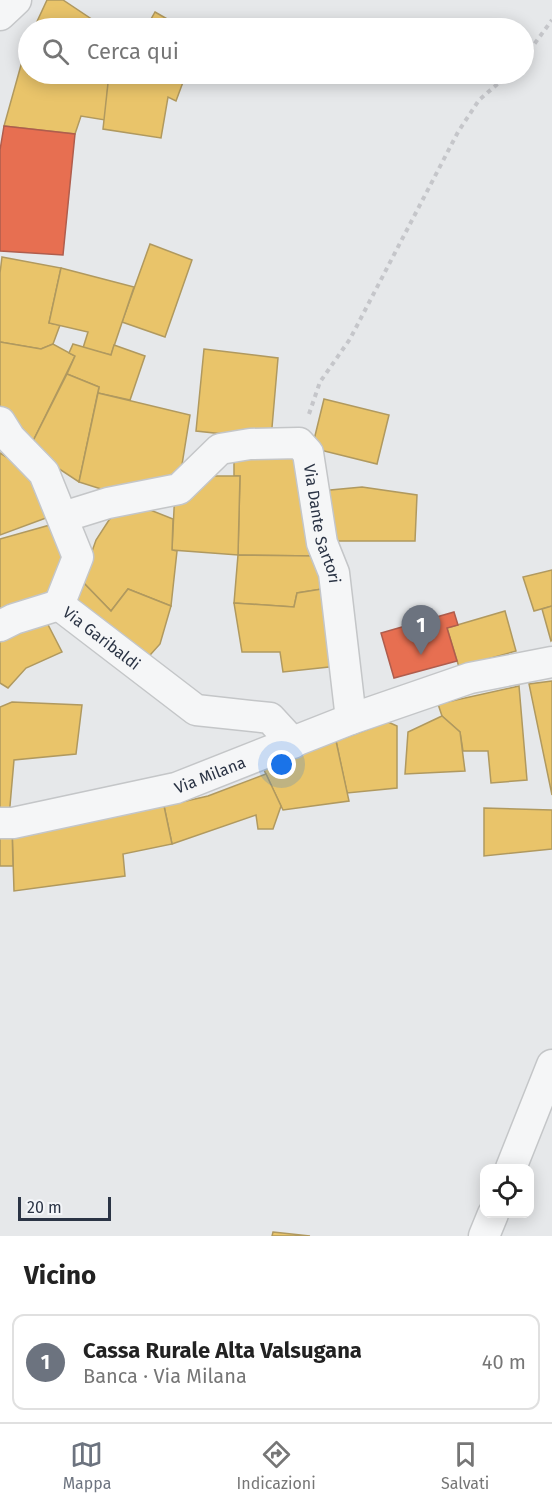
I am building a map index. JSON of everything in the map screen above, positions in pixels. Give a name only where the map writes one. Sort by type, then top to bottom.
[{"type":"street","points":[[0,15],[16,0]]},
{"type":"street","name":"Via Garibaldi","points":[[0,422],[10,438],[44,473],[78,557],[59,605],[196,710],[270,718],[293,743]]},
{"type":"street","name":"Via Dante Sartori","points":[[63,517],[108,503],[179,489],[220,449],[250,444],[299,443],[308,453],[321,543],[334,573],[351,719]]},
{"type":"street","points":[[0,626],[14,619],[59,605]]},
{"type":"street","name":"Via Milana","points":[[0,823],[13,823],[176,788],[351,719],[470,678],[552,662]]},
{"type":"street","points":[[513,1164],[552,1065]]},
{"type":"street","points":[[484,1236],[491,1218]]},
{"type":"path","points":[[534,44],[552,20]]},
{"type":"path","points":[[299,443],[320,382],[350,339],[458,132],[479,100],[497,84]]},
{"type":"building: Abitazioni","points":[[47,0],[63,0],[90,18],[39,18]]},
{"type":"building: Abitazioni","points":[[155,12],[166,18],[152,18]]},
{"type":"building: Abitazioni","points":[[18,76],[18,84],[108,84],[105,120],[81,116],[75,134],[4,126]]},
{"type":"building: Abitazioni","points":[[108,84],[182,84],[176,101],[168,97],[161,138],[103,129]]},
{"type":"building: Abitazioni","points":[[150,244],[192,260],[165,337],[122,322]]},
{"type":"building: Abitazioni","points":[[2,257],[61,268],[49,323],[60,325],[53,344],[41,349],[0,342]]},
{"type":"building: Abitazioni","points":[[61,268],[134,287],[111,355],[83,348],[88,332],[49,323]]},
{"type":"building: Abitazioni","points":[[0,342],[41,349],[53,344],[75,356],[29,449],[0,411]]},
{"type":"building: Abitazioni","points":[[73,344],[111,355],[114,345],[145,356],[130,400],[98,393],[99,387],[67,374],[75,356],[69,353]]},
{"type":"building: Abitazioni","points":[[204,349],[278,358],[271,439],[196,431]]},
{"type":"building: Abitazioni","points":[[67,374],[99,387],[79,482],[29,449]]},
{"type":"building: Abitazioni","points":[[98,393],[190,415],[179,483],[120,495],[79,482]]},
{"type":"building: Abitazioni","points":[[324,399],[389,415],[377,464],[312,448]]},
{"type":"building: Abitazioni","points":[[297,451],[317,556],[238,555],[240,476],[234,476],[234,454]]},
{"type":"building: Abitazioni","points":[[0,453],[38,476],[54,515],[0,535]]},
{"type":"building: Abitazioni","points":[[203,476],[240,476],[238,555],[172,550],[175,490]]},
{"type":"building: Abitazioni","points":[[362,487],[417,495],[415,541],[325,541],[320,491]]},
{"type":"building: Abitazioni","points":[[130,502],[173,519],[172,550],[177,551],[171,606],[128,589],[111,611],[77,576],[89,560],[96,540],[109,520]]},
{"type":"building: Abitazioni","points":[[57,523],[71,563],[61,588],[0,612],[0,539]]},
{"type":"building: Abitazioni","points":[[238,555],[317,556],[328,588],[297,593],[294,607],[234,603]]},
{"type":"building: Abitazioni","points":[[552,570],[552,606],[534,611],[523,577]]},
{"type":"building: Abitazioni","points":[[77,576],[111,611],[128,589],[171,606],[160,644],[143,663],[68,598]]},
{"type":"building: Abitazioni","points":[[328,588],[338,666],[283,672],[280,652],[242,652],[234,603],[294,607],[297,593]]},
{"type":"building: Abitazioni","points":[[552,606],[552,640],[551,641],[542,609]]},
{"type":"building: Abitazioni","points":[[505,611],[516,651],[459,667],[447,628]]},
{"type":"building: Abitazioni","points":[[42,613],[62,652],[26,668],[8,688],[0,683],[0,631]]},
{"type":"building: Abitazioni","points":[[552,681],[552,795],[529,684]]},
{"type":"building: Abitazioni","points":[[519,686],[527,780],[491,783],[488,751],[463,751],[460,732],[442,716],[438,704]]},
{"type":"building: Abitazioni","points":[[12,702],[82,705],[76,754],[14,760],[9,817],[0,817],[0,707]]},
{"type":"building: Abitazioni","points":[[442,716],[460,732],[465,771],[405,774],[408,732]]},
{"type":"building: Abitazioni","points":[[388,722],[397,726],[397,788],[347,793],[336,741]]},
{"type":"building: Abitazioni","points":[[336,741],[349,801],[283,810],[263,768]]},
{"type":"building: Abitazioni","points":[[266,774],[281,806],[273,829],[258,829],[256,815],[172,844],[164,806],[208,796]]},
{"type":"building: Abitazioni","points":[[164,806],[172,844],[123,854],[125,876],[14,891],[12,827]]},
{"type":"building: Abitazioni","points":[[484,808],[552,810],[552,849],[484,856]]},
{"type":"building: Abitazioni","points":[[0,827],[12,827],[13,866],[0,866]]},
{"type":"building: Abitazioni","points":[[273,1232],[310,1236],[272,1236]]},
{"type":"building: Negozi","points":[[4,126],[75,134],[63,255],[0,251],[0,150]]},
{"type":"building: Negozi","points":[[454,612],[458,625],[447,628],[457,661],[394,678],[381,633]]},
{"type":"place","name":"Cassa Rurale Alta Valsugana","points":[[421,655]]}]
